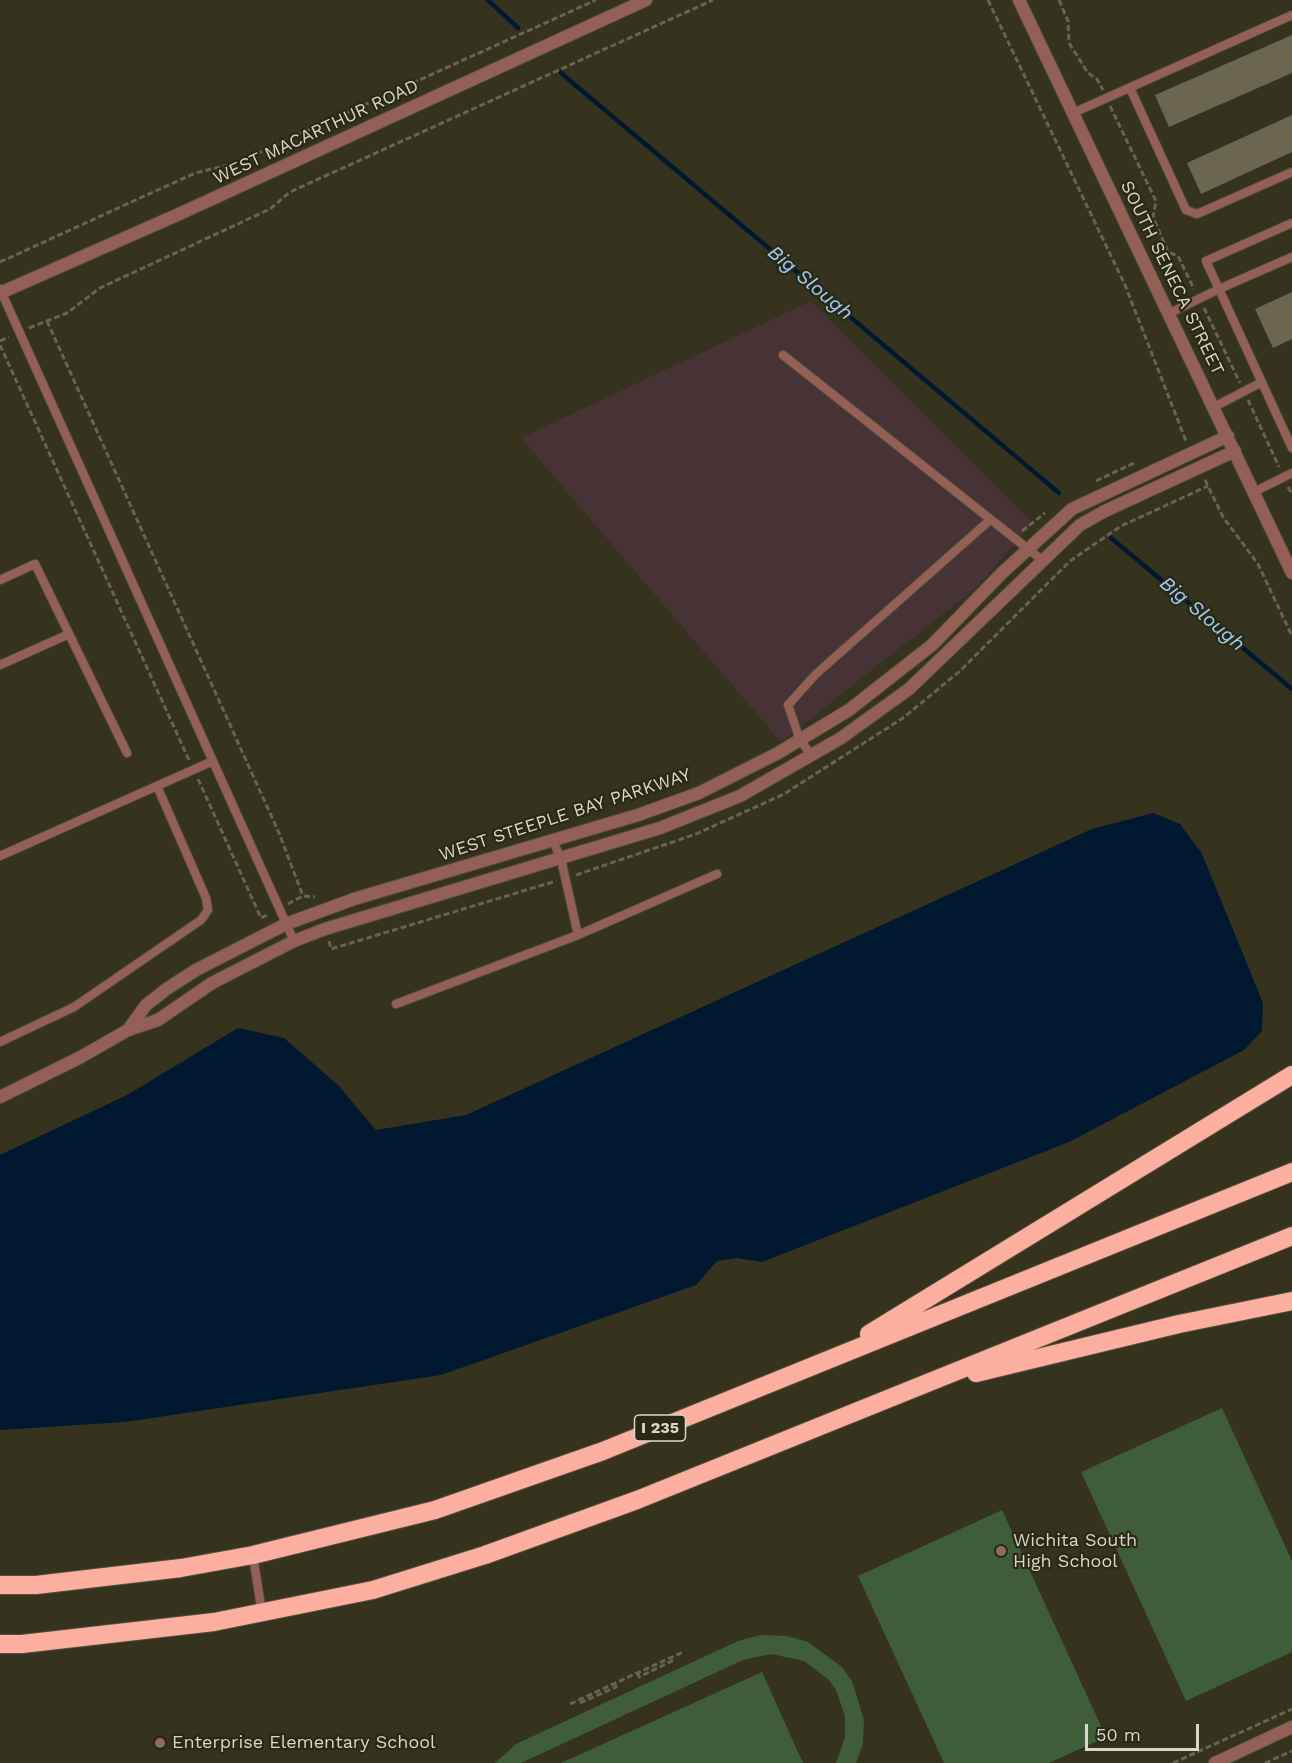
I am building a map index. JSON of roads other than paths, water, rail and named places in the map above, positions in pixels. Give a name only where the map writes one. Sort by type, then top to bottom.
[{"type":"highway","points":[[823,1361],[1292,1074]]},
{"type":"highway","name":"I 235","points":[[0,1585],[36,1585],[181,1568],[253,1555],[435,1510],[603,1451],[1292,1172]]},
{"type":"highway","points":[[0,1644],[22,1644],[214,1622],[373,1590],[485,1554],[637,1500],[1292,1236]]},
{"type":"highway","points":[[913,1388],[1179,1324],[1292,1301]]},
{"type":"street","name":"WEST MACARTHUR ROAD","points":[[0,292],[177,215],[646,0]]},
{"type":"street","name":"SOUTH SENECA STREET","points":[[1019,0],[1292,572]]},
{"type":"street","name":"WEST STEEPLE BAY PARKWAY","points":[[128,1030],[146,1005],[168,988],[223,955],[286,924],[354,899],[638,815],[699,793],[800,740],[849,710],[932,645],[1027,549],[1072,508],[1228,436]]},
{"type":"street","name":"WEST STEEPLE BAY PARKWAY","points":[[0,1097],[79,1058],[128,1030],[158,1020],[212,983],[294,941],[325,929],[561,859],[702,813],[740,796],[812,756],[909,688],[966,637],[1074,530],[1096,515],[1235,451]]},
{"type":"street","points":[[1215,1763],[1292,1727]]},
{"type":"lane","points":[[1073,113],[1292,15]]},
{"type":"lane","points":[[1130,88],[1186,210],[1197,214],[1292,172]]},
{"type":"lane","points":[[1292,223],[1206,261],[1292,448]]},
{"type":"lane","points":[[1170,313],[1292,257]]},
{"type":"lane","points":[[0,292],[294,941]]},
{"type":"lane","points":[[783,355],[1042,560]]},
{"type":"lane","points":[[1214,407],[1262,382]]},
{"type":"lane","points":[[1254,492],[1292,473]]},
{"type":"lane","points":[[812,756],[800,740],[788,705],[816,674],[990,520]]},
{"type":"lane","points":[[0,580],[35,564],[127,753]]},
{"type":"lane","points":[[0,665],[69,634]]},
{"type":"lane","points":[[0,856],[213,761]]},
{"type":"lane","points":[[0,1042],[74,1007],[201,920],[207,910],[206,898],[158,786]]},
{"type":"lane","points":[[553,841],[561,859],[578,935]]},
{"type":"lane","points":[[396,1004],[578,935],[717,874]]},
{"type":"lane","points":[[253,1555],[262,1613]]},
{"type":"water","points":[[1153,813],[1180,824],[1202,854],[1263,1003],[1262,1031],[1244,1050],[1069,1142],[762,1262],[737,1258],[717,1261],[696,1285],[441,1375],[125,1422],[0,1430],[0,1155],[127,1095],[238,1028],[284,1038],[338,1085],[376,1130],[466,1115],[1092,829]]},
{"type":"waterway","name":"Big Slough","points":[[488,0],[518,28]]},
{"type":"waterway","name":"Big Slough","points":[[561,73],[1059,493]]},
{"type":"waterway","name":"Big Slough","points":[[1111,538],[1292,689]]},
{"type":"place","name":"Wichita South High School","points":[[1001,1551]]},
{"type":"place","name":"Enterprise Elementary School","points":[[160,1743]]}]
